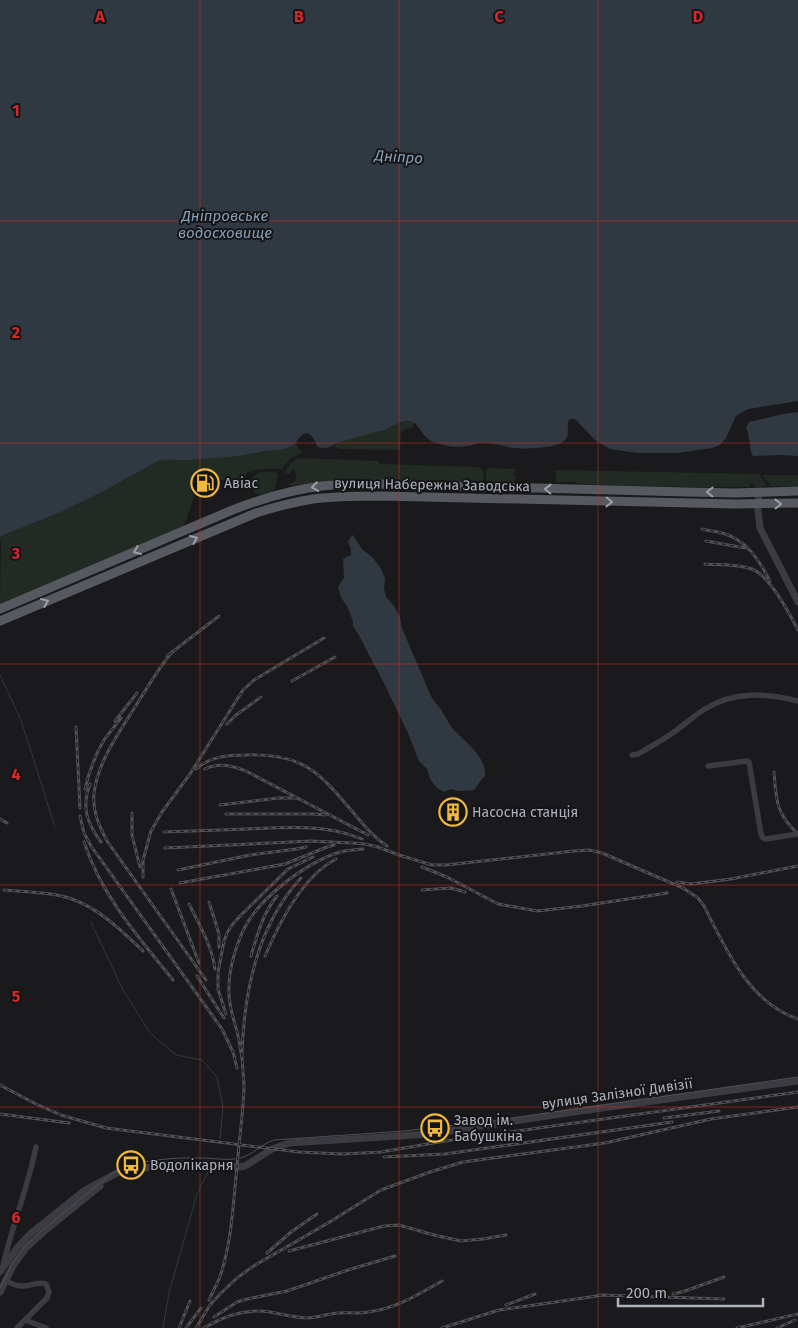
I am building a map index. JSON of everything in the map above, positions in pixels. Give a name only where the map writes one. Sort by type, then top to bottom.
[{"type":"main road","name":"вулиця Набережна Заводська","points":[[0,609],[230,511],[272,496],[310,488],[347,484],[380,484],[686,492],[798,491]]},
{"type":"main road","name":"вулиця Набережна Заводська","points":[[0,621],[248,516],[282,505],[311,499],[380,496],[686,504],[798,503]]},
{"type":"street","points":[[759,492],[760,528],[798,602]]},
{"type":"street","points":[[632,755],[638,754],[673,733],[716,703],[734,697],[754,694],[777,696],[798,701]]},
{"type":"street","points":[[708,766],[749,762],[763,838],[798,834]]},
{"type":"street","name":"вулиця Залізної Дивізії","points":[[118,1173],[170,1164],[245,1166],[272,1149],[289,1143],[443,1132],[798,1081]]},
{"type":"street","points":[[1,1270],[32,1168],[36,1147]]},
{"type":"street","points":[[1,1270],[18,1248],[45,1222],[85,1190],[118,1173]]},
{"type":"street","points":[[0,1292],[5,1280],[33,1240],[118,1173]]},
{"type":"street","points":[[0,1246],[7,1248]]},
{"type":"street","points":[[5,1280],[23,1286],[40,1282],[46,1284],[49,1292],[47,1298],[17,1328]]},
{"type":"street","points":[[25,1320],[46,1328]]},
{"type":"shaded area","points":[[410,421],[414,422],[413,428],[401,432],[400,450],[341,449],[334,446],[351,438]]},
{"type":"shaded area","points":[[296,443],[303,452],[290,459],[282,469],[261,469],[248,472],[240,485],[247,490],[212,476],[211,479],[202,476],[203,474],[199,473],[191,492],[195,494],[186,521],[182,527],[0,604],[1,536],[61,512],[158,461],[254,454],[291,447]]},
{"type":"shaded area","points":[[299,458],[379,461],[379,464],[479,467],[483,470],[484,479],[481,482],[361,480],[288,486],[296,481],[296,474],[294,470],[291,470],[290,474],[284,474],[290,465]]},
{"type":"shaded area","points":[[489,468],[515,469],[516,471],[514,471],[513,476],[516,476],[515,482],[488,482],[486,480],[486,470]]},
{"type":"shaded area","points":[[556,470],[759,474],[767,486],[755,487],[754,484],[750,484],[750,487],[683,487],[577,484],[577,482],[556,482]]},
{"type":"shaded area","points":[[261,472],[275,472],[278,474],[275,490],[261,495],[254,492],[252,478]]},
{"type":"shaded area","points":[[762,475],[798,475],[798,486],[771,486]]},
{"type":"water","name":"Дніпровське водосховище","points":[[0,0],[798,0],[798,401],[748,409],[736,416],[726,438],[720,445],[677,453],[637,453],[610,449],[596,441],[575,419],[570,419],[568,422],[567,436],[561,443],[548,447],[533,448],[513,448],[483,443],[460,447],[442,445],[430,440],[415,424],[409,421],[326,448],[318,447],[313,438],[306,433],[289,448],[281,450],[226,457],[158,461],[61,512],[1,536],[0,541]]},
{"type":"water","points":[[798,412],[798,456],[753,456],[746,428],[749,422]]},
{"type":"water","points":[[353,535],[362,549],[380,567],[385,578],[384,588],[386,597],[400,617],[402,628],[431,696],[452,728],[474,750],[482,762],[485,776],[474,790],[457,791],[451,789],[444,792],[437,788],[430,779],[427,769],[419,761],[408,733],[378,671],[353,626],[348,608],[341,597],[338,587],[344,578],[343,559],[351,555],[348,542]]},
{"type":"waterway","points":[[0,675],[21,720],[55,827]]},
{"type":"waterway","points":[[91,922],[123,990],[150,1033],[176,1055],[202,1060],[217,1077],[223,1107],[220,1139]]},
{"type":"waterway","points":[[163,1328],[169,1293],[197,1194],[211,1166]]},
{"type":"tram line","points":[[0,1288],[13,1262],[35,1236],[114,1172],[132,1165],[156,1160],[181,1158],[235,1159],[245,1157],[274,1140],[404,1131],[484,1122],[798,1077]]},
{"type":"railway","points":[[702,529],[731,536],[745,545],[761,565],[770,581]]},
{"type":"railway","points":[[706,541],[745,548]]},
{"type":"railway","points":[[705,564],[740,566],[759,573],[772,587],[798,630]]},
{"type":"railway","points":[[167,656],[219,616]]},
{"type":"railway","points":[[143,877],[143,860],[151,831],[162,812],[190,774],[243,690],[254,680],[324,638]]},
{"type":"railway","points":[[172,652],[110,748],[96,781],[94,806],[99,824],[107,841],[206,980]]},
{"type":"railway","points":[[292,681],[335,657]]},
{"type":"railway","points":[[115,721],[137,693]]},
{"type":"railway","points":[[227,724],[261,697]]},
{"type":"railway","points":[[85,789],[88,776],[104,740],[121,718]]},
{"type":"railway","points":[[76,727],[80,808]]},
{"type":"railway","points":[[196,769],[208,761],[233,755],[265,755],[295,761],[307,767],[329,785],[368,830],[387,846]]},
{"type":"railway","points":[[205,769],[221,765],[246,771],[368,835]]},
{"type":"railway","points":[[774,772],[778,806],[785,820],[798,834]]},
{"type":"railway","points":[[90,784],[86,800],[87,814],[92,828],[101,842]]},
{"type":"railway","points":[[220,805],[278,798],[296,798]]},
{"type":"railway","points":[[132,813],[132,835],[140,867]]},
{"type":"railway","points":[[226,814],[326,815]]},
{"type":"railway","points":[[80,816],[84,833],[91,846],[222,1029],[233,1052],[237,1068]]},
{"type":"railway","points":[[0,819],[7,823]]},
{"type":"railway","points":[[164,832],[306,828],[335,831],[362,839]]},
{"type":"railway","points":[[165,848],[311,841],[352,843],[378,847],[432,865],[574,851],[589,850],[602,853],[683,888],[698,898],[730,956],[752,987],[765,1000],[781,1011],[798,1019]]},
{"type":"railway","points":[[84,842],[100,880],[111,898],[134,932],[173,980]]},
{"type":"railway","points":[[180,883],[285,864],[334,845]]},
{"type":"railway","points":[[178,870],[250,855],[306,847]]},
{"type":"railway","points":[[242,1057],[230,1007],[229,985],[234,955],[249,920],[270,896],[297,874],[326,857],[348,850],[363,849]]},
{"type":"railway","points":[[226,1014],[218,989],[218,973],[227,933],[241,915],[288,869],[313,857]]},
{"type":"railway","points":[[265,956],[277,929],[302,888],[324,867],[336,859]]},
{"type":"railway","points":[[677,882],[691,884],[731,879],[798,866]]},
{"type":"railway","points":[[422,867],[447,877],[498,904],[537,911],[667,893]]},
{"type":"railway","points":[[209,1300],[223,1266],[231,1224],[244,1084],[243,1031],[250,983],[256,960],[274,916],[286,896],[301,878]]},
{"type":"railway","points":[[422,890],[451,888],[465,892]]},
{"type":"railway","points":[[171,889],[199,963]]},
{"type":"railway","points":[[4,890],[56,895],[82,903],[110,921],[143,951]]},
{"type":"railway","points":[[251,956],[264,917],[277,896]]},
{"type":"railway","points":[[209,902],[219,934],[219,947]]},
{"type":"railway","points":[[189,904],[208,944],[215,969]]},
{"type":"railway","points":[[197,976],[224,1018]]},
{"type":"railway","points":[[0,1085],[61,1115],[106,1128],[299,1152],[343,1154],[381,1152],[445,1141],[798,1092]]},
{"type":"railway","points":[[196,1328],[210,1305],[220,1294],[252,1267],[381,1190],[430,1172],[463,1162],[605,1143],[711,1119],[798,1107]]},
{"type":"railway","points":[[664,1118],[719,1111]]},
{"type":"railway","points":[[0,1114],[69,1123]]},
{"type":"railway","points":[[384,1157],[445,1154],[672,1122]]},
{"type":"railway","points":[[267,1253],[291,1232],[317,1214]]},
{"type":"railway","points":[[289,1251],[384,1226],[399,1225],[461,1241],[506,1235]]},
{"type":"railway","points":[[214,1317],[237,1302],[287,1291],[395,1256]]},
{"type":"railway","points":[[673,1294],[724,1277]]},
{"type":"railway","points":[[204,1328],[227,1317],[252,1311],[308,1318],[338,1313],[360,1313],[378,1310],[406,1300],[442,1281]]},
{"type":"railway","points":[[506,1305],[535,1294]]},
{"type":"railway","points":[[442,1328],[499,1310],[602,1295],[724,1299]]},
{"type":"railway","points":[[179,1328],[190,1301]]},
{"type":"railway","points":[[186,1328],[201,1308]]},
{"type":"railway","points":[[737,1328],[798,1314]]},
{"type":"railway","points":[[777,1328],[795,1320]]},
{"type":"place","name":"Авіас","points":[[205,483]]},
{"type":"place","name":"Насосна станція","points":[[453,812]]},
{"type":"place","name":"Завод ім. Бабушкіна","points":[[435,1128]]},
{"type":"place","name":"Водолікарня","points":[[131,1165]]},
{"type":"water label","name":"Дніпро","points":[[399,157]]}]
